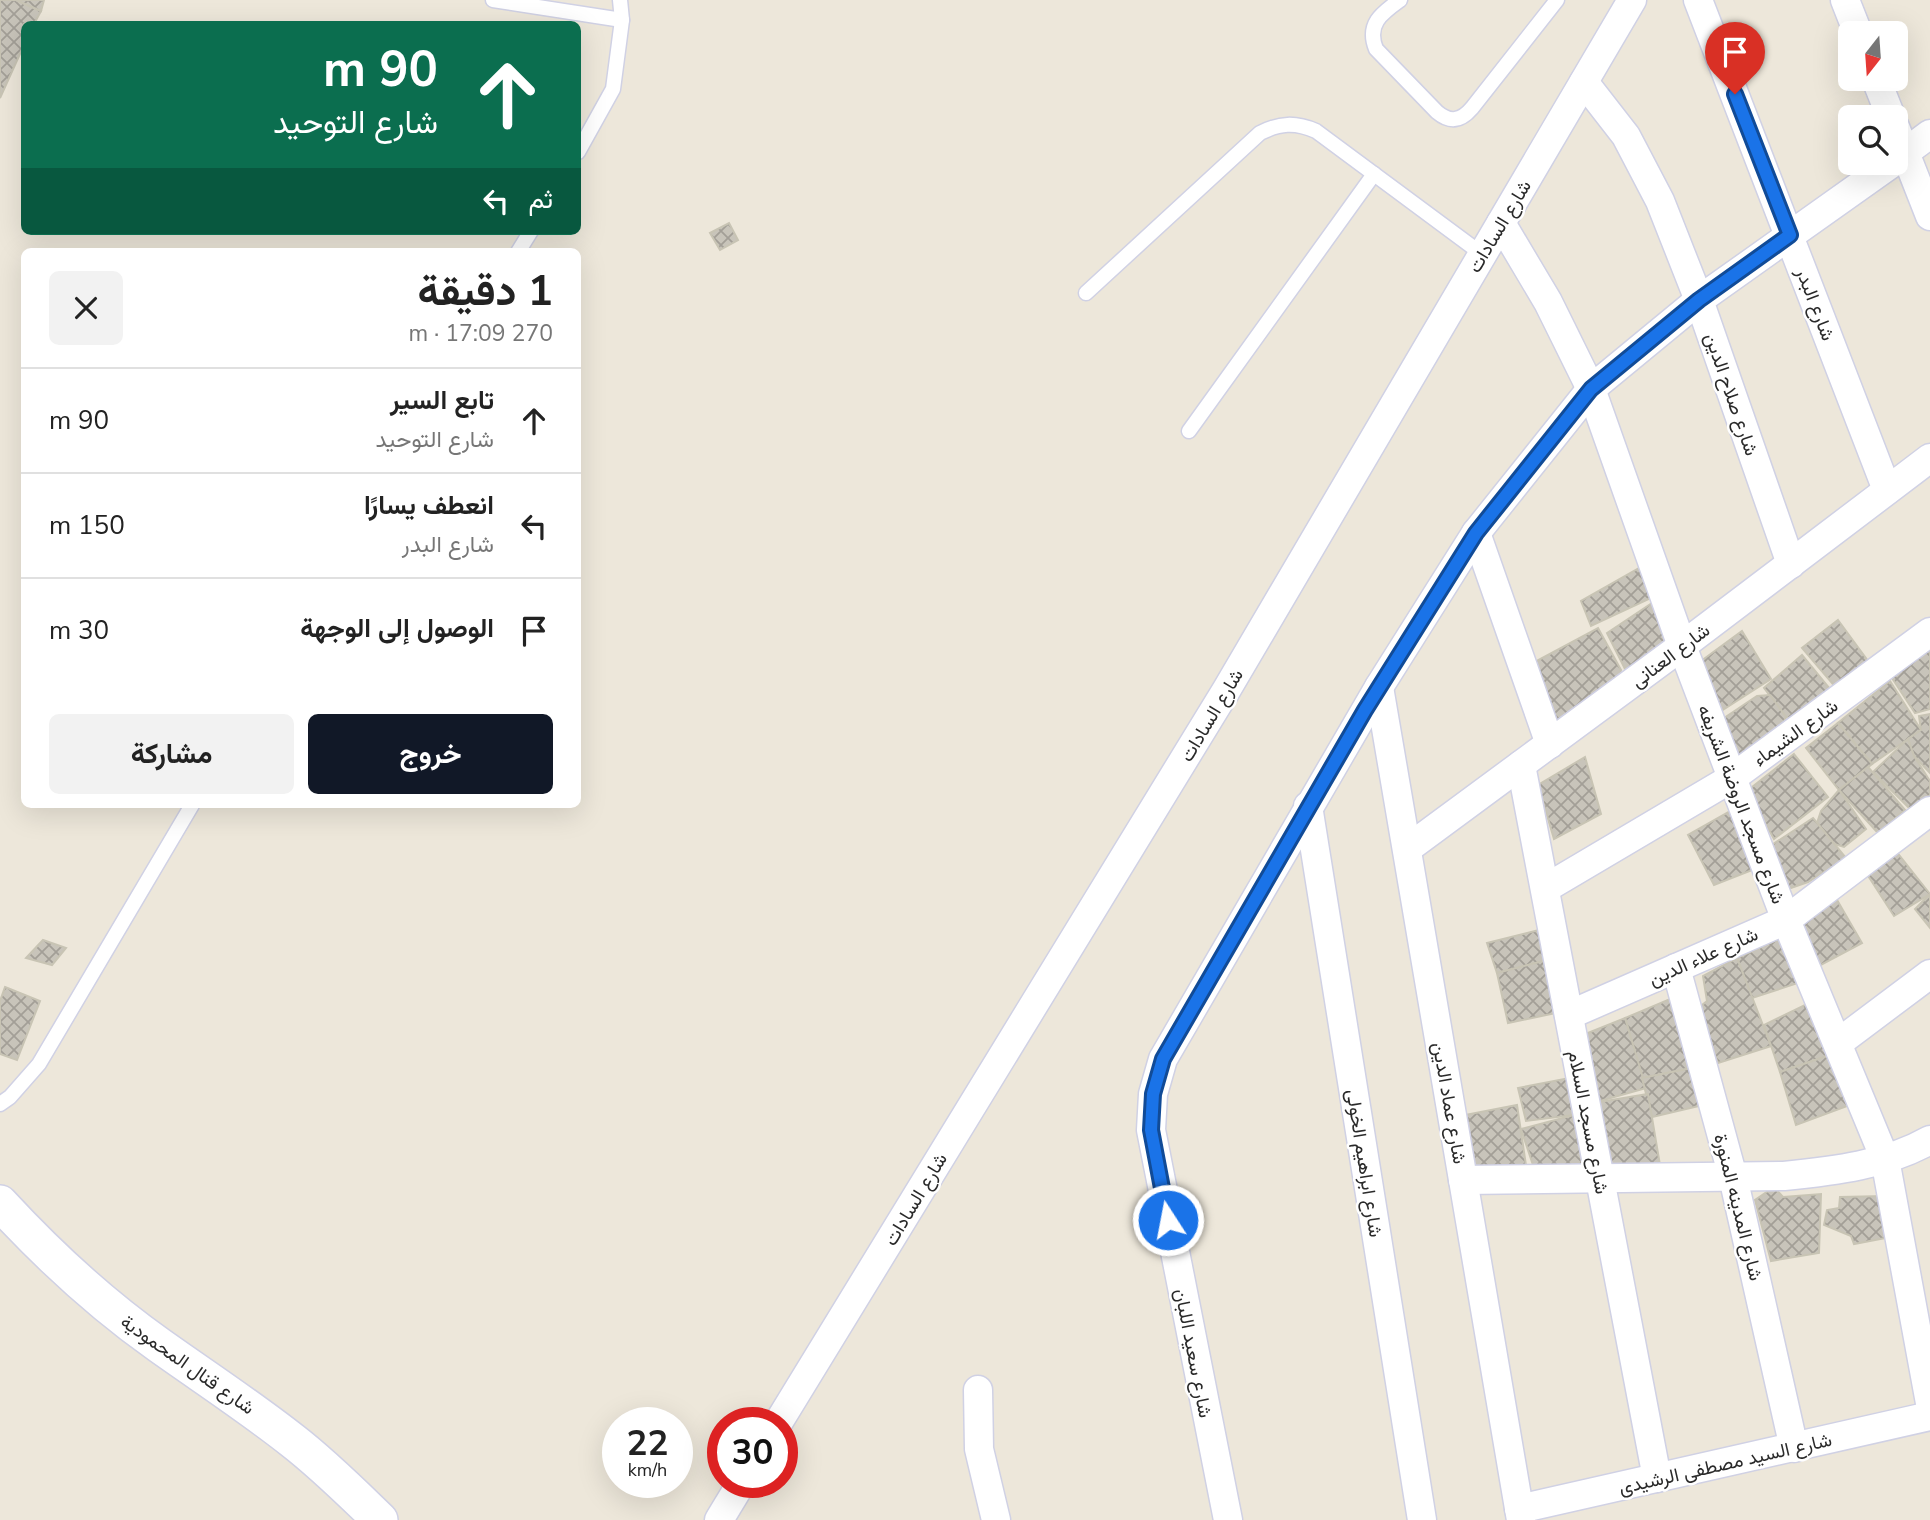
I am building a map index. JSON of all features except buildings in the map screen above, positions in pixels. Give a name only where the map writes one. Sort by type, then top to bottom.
[{"type":"street","name":"شارع السادات","points":[[788,1407],[1227,689],[1632,0]]},
{"type":"street","name":"شارع البدر","points":[[1698,0],[1887,490]]},
{"type":"street","points":[[1845,0],[1853,21]]},
{"type":"street","name":"شارع صلاح الدين","points":[[1584,82],[1606,108],[1632,147],[1660,201],[1699,300],[1791,564]]},
{"type":"street","name":"شارع سعيد اللبان","points":[[1908,145],[1930,134]]},
{"type":"street","points":[[1908,173],[1930,216]]},
{"type":"street","name":"شارع سعيد اللبان","points":[[1228,1520],[1151,1130],[1153,1094],[1163,1059],[1308,806],[1476,533],[1591,389],[1699,300],[1790,235],[1866,175]]},
{"type":"street","name":"شارع مسجد الروضة الشريفه","points":[[1501,223],[1548,302],[1591,389],[1682,646],[1786,920],[1885,1159],[1921,1297],[1930,1403]]},
{"type":"street","name":"شارع العنانى","points":[[1407,849],[1930,458]]},
{"type":"street","points":[[1476,533],[1550,744]]},
{"type":"street","name":"شارع الشيماء","points":[[1546,888],[1732,778],[1930,632]]},
{"type":"street","name":"شارع عماد الدين","points":[[1379,687],[1520,1514]]},
{"type":"street","name":"شارع مسجد السلام","points":[[1521,765],[1657,1478]]},
{"type":"street","name":"شارع ابراهيم الخولى","points":[[1308,806],[1422,1520]]},
{"type":"street","name":"شارع علاء الدين","points":[[1569,1015],[1786,920],[1930,811]]},
{"type":"street","name":"شارع المدينه المنورة","points":[[1676,968],[1733,1177],[1794,1448]]},
{"type":"street","points":[[1839,1043],[1930,974]]},
{"type":"street","points":[[1463,1180],[1784,1176],[1835,1171],[1885,1159],[1930,1140]]},
{"type":"street","name":"شارع قنال المحمودية","points":[[0,1203],[64,1268],[110,1308],[288,1436],[380,1520]]},
{"type":"street","points":[[978,1390],[978,1449],[996,1520]]},
{"type":"street","name":"شارع السيد مصطفى الرشيدى","points":[[1520,1514],[1657,1478],[1930,1416]]},
{"type":"street","points":[[719,1520],[732,1498]]},
{"type":"lane","points":[[493,0],[622,20]]},
{"type":"lane","points":[[581,147],[613,89],[622,20],[620,0]]},
{"type":"lane","points":[[1399,0],[1375,22],[1372,31],[1376,49],[1437,112],[1445,119],[1455,120],[1465,116],[1472,108],[1557,0]]},
{"type":"lane","points":[[1086,293],[1260,134],[1288,123],[1317,131],[1482,254]]},
{"type":"lane","points":[[1189,431],[1374,174]]},
{"type":"lane","points":[[0,1104],[10,1097],[39,1064],[190,808]]},
{"type":"route","points":[[1168,1220],[1151,1130],[1153,1094],[1163,1059],[1322,782],[1448,577],[1476,533],[1591,389],[1699,300],[1790,235],[1735,94]]}]
